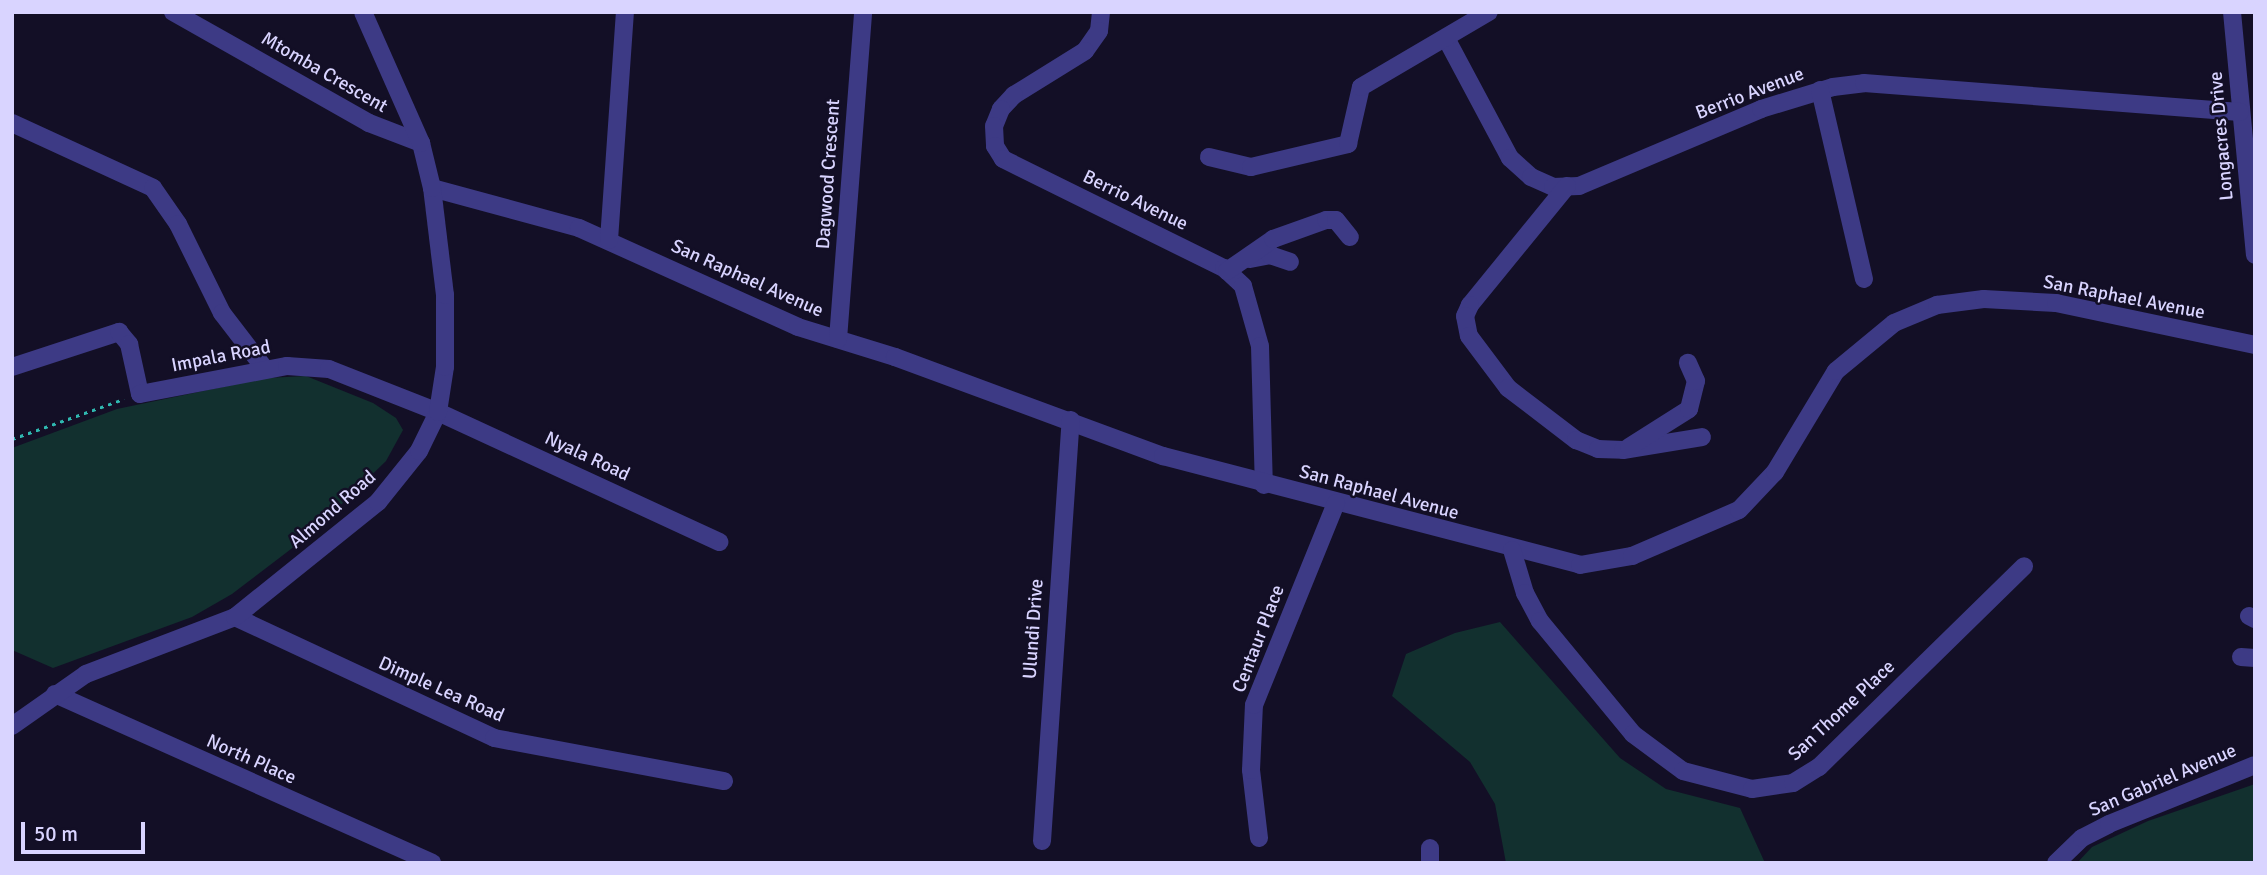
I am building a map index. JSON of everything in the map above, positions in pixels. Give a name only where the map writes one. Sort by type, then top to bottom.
[{"type":"street","name":"Mtomba Crescent","points":[[173,12],[369,123],[421,143]]},
{"type":"street","name":"Almond Road","points":[[12,726],[55,694],[118,659],[235,617],[378,502],[419,450],[438,412],[445,368],[445,295],[432,188],[421,143],[363,12]]},
{"type":"street","points":[[609,240],[625,12]]},
{"type":"street","name":"Dagwood Crescent","points":[[838,339],[863,12]]},
{"type":"street","name":"Berrio Avenue","points":[[1101,12],[1099,31],[1085,51],[1014,95],[1001,109],[994,126],[995,146],[1003,159],[1029,174],[1235,266],[1260,346],[1264,485]]},
{"type":"street","points":[[1209,157],[1251,167],[1348,144],[1361,88],[1447,40],[1489,12]]},
{"type":"street","name":"Longacres Drive","points":[[2232,12],[2255,255]]},
{"type":"street","name":"Berrio Avenue","points":[[1447,40],[1510,158],[1531,177],[1553,187],[1567,186],[1625,169],[1761,109],[1821,90],[1864,83],[2240,112]]},
{"type":"street","points":[[1821,90],[1864,279]]},
{"type":"street","points":[[12,122],[153,188],[178,223],[222,313],[265,369]]},
{"type":"street","points":[[1567,186],[1470,305],[1465,327],[1508,388],[1576,440],[1598,449],[1623,450],[1703,436]]},
{"type":"street","name":"San Raphael Avenue","points":[[432,188],[527,210],[609,240],[798,327],[1071,420],[1163,456],[1560,563],[1606,562],[1632,556],[1739,510],[1775,472],[1836,371],[1894,323],[1937,305],[1984,299],[2056,303],[2255,345]]},
{"type":"street","points":[[1235,266],[1273,240],[1326,220],[1343,225],[1350,237]]},
{"type":"street","points":[[1235,266],[1270,255],[1290,262]]},
{"type":"street","points":[[12,367],[119,331],[128,344],[141,394]]},
{"type":"street","points":[[1623,450],[1689,409],[1696,381],[1688,363]]},
{"type":"street","name":"Impala Road","points":[[141,394],[265,369],[299,365],[329,369],[438,412]]},
{"type":"street","name":"Nyala Road","points":[[438,412],[719,542]]},
{"type":"street","name":"Ulundi Drive","points":[[1042,841],[1071,420]]},
{"type":"street","name":"Centaur Place","points":[[1259,838],[1251,770],[1254,705],[1336,503]]},
{"type":"street","name":"San Thome Place","points":[[1512,550],[1525,593],[1540,621],[1633,734],[1684,771],[1752,789],[1793,783],[1819,767],[2024,566]]},
{"type":"street","name":"Dimple Lea Road","points":[[235,617],[494,738],[724,781]]},
{"type":"street","name":"North Place","points":[[55,694],[432,863]]},
{"type":"street","name":"San Gabriel Avenue","points":[[2056,863],[2082,838],[2109,824],[2255,765]]},
{"type":"path","points":[[12,439],[141,394]]},
{"type":"green space","points":[[306,376],[373,403],[396,418],[403,430],[386,461],[312,533],[232,594],[192,617],[53,668],[12,650],[12,448],[117,409],[266,378]]},
{"type":"green space","points":[[1500,622],[1620,758],[1666,789],[1740,808],[1765,863],[1506,863],[1495,804],[1470,762],[1392,696],[1406,654],[1455,633]]},
{"type":"green space","points":[[2255,784],[2255,863],[2077,863],[2092,847],[2148,821]]}]
